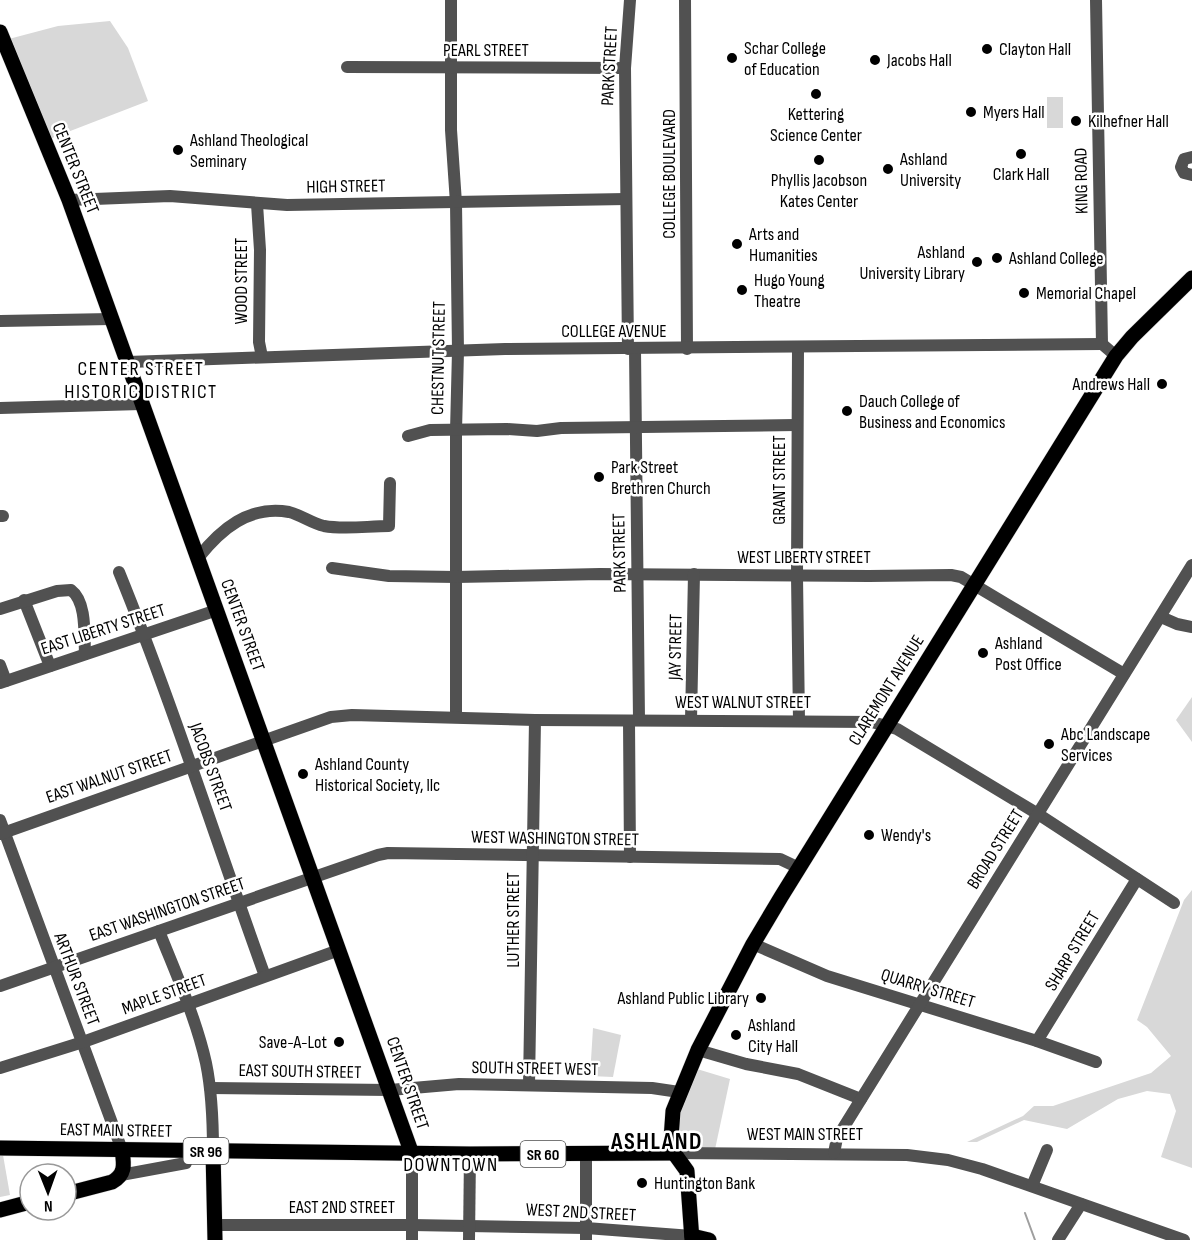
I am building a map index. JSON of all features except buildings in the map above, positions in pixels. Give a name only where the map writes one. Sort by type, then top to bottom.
[{"type":"main road","name":"CENTER STREET","points":[[0,32],[69,200],[412,1154]]},
{"type":"main road","name":"CLAREMONT AVENUE","points":[[674,1153],[671,1119],[679,1092],[753,944],[1116,356],[1192,278]]},
{"type":"main road","name":"EAST MAIN STREET","points":[[0,1148],[412,1154]]},
{"type":"main road","points":[[78,1191],[112,1182],[121,1175],[124,1169],[122,1150]]},
{"type":"main road","points":[[213,1151],[215,1233]]},
{"type":"main road","points":[[674,1153],[687,1171],[692,1238],[709,1240]]},
{"type":"main road","name":"WEST MAIN STREET","points":[[412,1154],[674,1153]]},
{"type":"main road","points":[[0,1210],[18,1206]]},
{"type":"street","name":"CHESTNUT STREET","points":[[451,0],[451,130],[456,203],[458,351],[456,717]]},
{"type":"street","name":"PARK STREET","points":[[630,0],[625,68],[626,199],[636,427],[637,574],[630,857]]},
{"type":"street","name":"COLLEGE BOULEVARD","points":[[686,0],[687,349]]},
{"type":"street","name":"KING ROAD","points":[[1096,0],[1102,344]]},
{"type":"street","name":"PEARL STREET","points":[[347,67],[625,68]]},
{"type":"street","points":[[1192,157],[1185,159],[1181,167],[1184,173],[1192,175]]},
{"type":"street","name":"HIGH STREET","points":[[69,200],[170,196],[257,204],[626,199]]},
{"type":"street","name":"WOOD STREET","points":[[257,204],[260,250],[259,342],[262,357]]},
{"type":"street","points":[[0,321],[111,319]]},
{"type":"street","name":"COLLEGE AVENUE","points":[[128,362],[458,351],[1102,344]]},
{"type":"street","points":[[1102,344],[1116,356]]},
{"type":"street","name":"GRANT STREET","points":[[798,347],[796,425],[799,721]]},
{"type":"street","points":[[0,408],[141,404]]},
{"type":"street","points":[[408,436],[424,431],[507,429],[537,431],[561,428],[796,425]]},
{"type":"street","points":[[198,558],[227,526],[252,515],[272,511],[297,515],[312,523],[326,526],[389,526],[390,483]]},
{"type":"street","name":"BROAD STREET","points":[[834,1154],[837,1138],[1192,566]]},
{"type":"street","name":"WEST LIBERTY STREET","points":[[332,568],[389,576],[456,577],[637,574],[797,576],[951,574],[961,577],[1125,674]]},
{"type":"street","name":"JACOBS STREET","points":[[118,572],[144,634],[265,976]]},
{"type":"street","name":"JAY STREET","points":[[691,720],[694,574]]},
{"type":"street","points":[[0,609],[57,591],[73,592],[81,607],[85,654]]},
{"type":"street","points":[[24,600],[50,666]]},
{"type":"street","name":"EAST LIBERTY STREET","points":[[3,682],[217,610]]},
{"type":"street","points":[[1161,617],[1192,627]]},
{"type":"street","points":[[0,665],[3,682]]},
{"type":"street","name":"WEST WALNUT STREET","points":[[265,741],[332,717],[352,715],[535,720],[872,722],[897,729],[1038,814],[1174,903]]},
{"type":"street","name":"LUTHER STREET","points":[[529,1085],[535,720]]},
{"type":"street","name":"EAST WALNUT STREET","points":[[1,829],[265,741]]},
{"type":"street","name":"ARTHUR STREET","points":[[1,829],[122,1150]]},
{"type":"street","name":"WEST WASHINGTON STREET","points":[[313,878],[388,853],[780,859],[799,868]]},
{"type":"street","name":"EAST WASHINGTON STREET","points":[[0,986],[313,878]]},
{"type":"street","name":"SHARP STREET","points":[[1037,1041],[1137,879]]},
{"type":"street","points":[[159,931],[206,1061],[210,1088],[213,1151]]},
{"type":"street","name":"QUARRY STREET","points":[[753,944],[827,976],[1037,1041],[1096,1062]]},
{"type":"street","name":"MAPLE STREET","points":[[0,1068],[83,1042],[339,950]]},
{"type":"street","points":[[698,1050],[746,1064],[798,1074],[861,1099]]},
{"type":"street","name":"SOUTH STREET WEST","points":[[390,1090],[459,1084],[652,1088],[679,1092]]},
{"type":"street","name":"EAST SOUTH STREET","points":[[210,1088],[390,1090]]},
{"type":"street","points":[[1032,1186],[1047,1150]]},
{"type":"street","name":"WEST MAIN STREET","points":[[674,1153],[907,1155],[948,1160],[982,1169],[1184,1240]]},
{"type":"street","name":"CENTER STREET","points":[[412,1154],[412,1240]]},
{"type":"street","points":[[470,1154],[470,1240]]},
{"type":"street","points":[[586,1154],[586,1234]]},
{"type":"street","points":[[121,1175],[186,1163]]},
{"type":"street","points":[[1058,1240],[1082,1204]]},
{"type":"street","name":"EAST 2ND STREET","points":[[215,1233],[412,1225],[470,1226]]},
{"type":"street","name":"WEST 2ND STREET","points":[[470,1226],[692,1238]]},
{"type":"shaded area","points":[[110,21],[128,48],[148,101],[47,140],[5,40],[58,26]]},
{"type":"shaded area","points":[[1047,97],[1063,97],[1063,128],[1047,128]]},
{"type":"shaded area","points":[[1192,697],[1192,742],[1176,720]]},
{"type":"shaded area","points":[[1192,890],[1192,1168],[1161,1157],[1176,1111],[1170,1094],[1147,1091],[1118,1099],[1067,1129],[1024,1120],[977,1142],[967,1142],[1023,1116],[1034,1106],[1053,1106],[1151,1073],[1171,1056],[1147,1027],[1137,1020],[1184,900]]},
{"type":"shaded area","points":[[593,1028],[621,1035],[613,1077],[590,1076]]},
{"type":"shaded area","points":[[697,1069],[730,1079],[714,1154],[685,1153],[680,1132],[680,1111]]},
{"type":"shaded area","points":[[0,1155],[3,1155],[10,1195],[0,1197]]},
{"type":"waterway","points":[[1025,1213],[1035,1240]]},
{"type":"place","name":"Clayton Hall","points":[[987,49]]},
{"type":"place","name":"Schar College of Education","points":[[732,58]]},
{"type":"place","name":"Jacobs Hall","points":[[875,60]]},
{"type":"place","name":"Kettering Science Center","points":[[816,94]]},
{"type":"place","name":"Myers Hall","points":[[971,112]]},
{"type":"place","name":"Kilhefner Hall","points":[[1076,121]]},
{"type":"place","name":"Ashland Theological Seminary","points":[[178,150]]},
{"type":"place","name":"Clark Hall","points":[[1021,154]]},
{"type":"place","name":"Phyllis Jacobson Kates Center","points":[[819,160]]},
{"type":"place","name":"Ashland University","points":[[888,169]]},
{"type":"place","name":"Arts and Humanities","points":[[737,244]]},
{"type":"place","name":"Ashland College","points":[[997,258]]},
{"type":"place","name":"Ashland University Library","points":[[977,262]]},
{"type":"place","name":"Hugo Young Theatre","points":[[742,290]]},
{"type":"place","name":"Memorial Chapel","points":[[1024,293]]},
{"type":"place","name":"Andrews Hall","points":[[1162,384]]},
{"type":"place","name":"Dauch College of Business and Economics","points":[[847,411]]},
{"type":"place","name":"Park Street Brethren Church","points":[[599,477]]},
{"type":"place","name":"Ashland Post Office","points":[[983,653]]},
{"type":"place","name":"Abc Landscape Services","points":[[1049,744]]},
{"type":"place","name":"Ashland County Historical Society, llc","points":[[303,774]]},
{"type":"place","name":"Wendy's","points":[[869,835]]},
{"type":"place","name":"Ashland Public Library","points":[[761,998]]},
{"type":"place","name":"Ashland City Hall","points":[[736,1035]]},
{"type":"place","name":"Save-A-Lot","points":[[339,1042]]},
{"type":"place","name":"Huntington Bank","points":[[642,1183]]},
{"type":"district","name":"CENTER STREET HISTORIC DISTRICT","points":[[141,380]]},
{"type":"district","name":"ASHLAND","points":[[657,1141]]},
{"type":"district","name":"DOWNTOWN","points":[[451,1164]]}]
